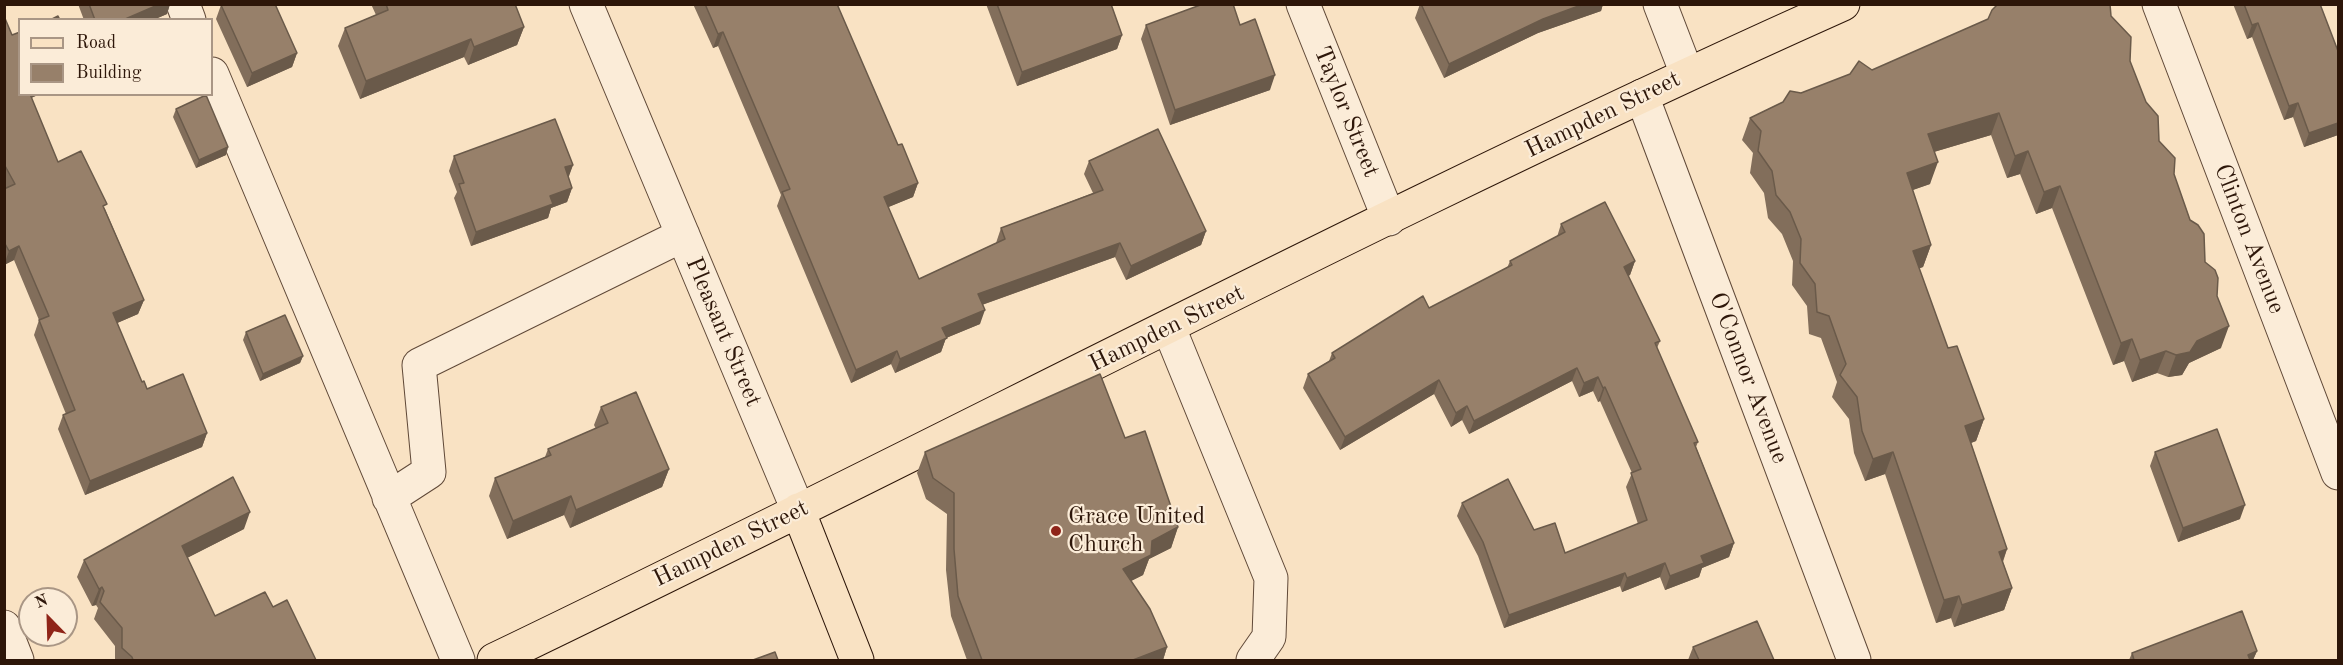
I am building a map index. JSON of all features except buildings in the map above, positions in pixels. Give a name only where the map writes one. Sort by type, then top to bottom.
[{"type":"main road","name":"Hampden Street","points":[[506,658],[798,510],[1389,219],[1687,74],[1843,4]]},
{"type":"main road","name":"Pleasant Street","points":[[798,510],[856,660]]},
{"type":"street","name":"Pleasant Street","points":[[586,4],[798,510]]},
{"type":"street","name":"Taylor Street","points":[[1303,4],[1389,219]]},
{"type":"street","points":[[1660,4],[1687,74]]},
{"type":"street","name":"Clinton Avenue","points":[[2159,4],[2338,473]]},
{"type":"street","points":[[213,76],[458,660]]},
{"type":"street","name":"O'Connor Avenue","points":[[1642,96],[1854,660]]},
{"type":"street","points":[[389,498],[429,472],[419,365],[683,235]]},
{"type":"street","points":[[1169,328],[1271,578],[1269,637],[1253,660]]},
{"type":"street","points":[[4,627],[17,660]]},
{"type":"place","name":"Grace United Church","points":[[1056,531]]}]
